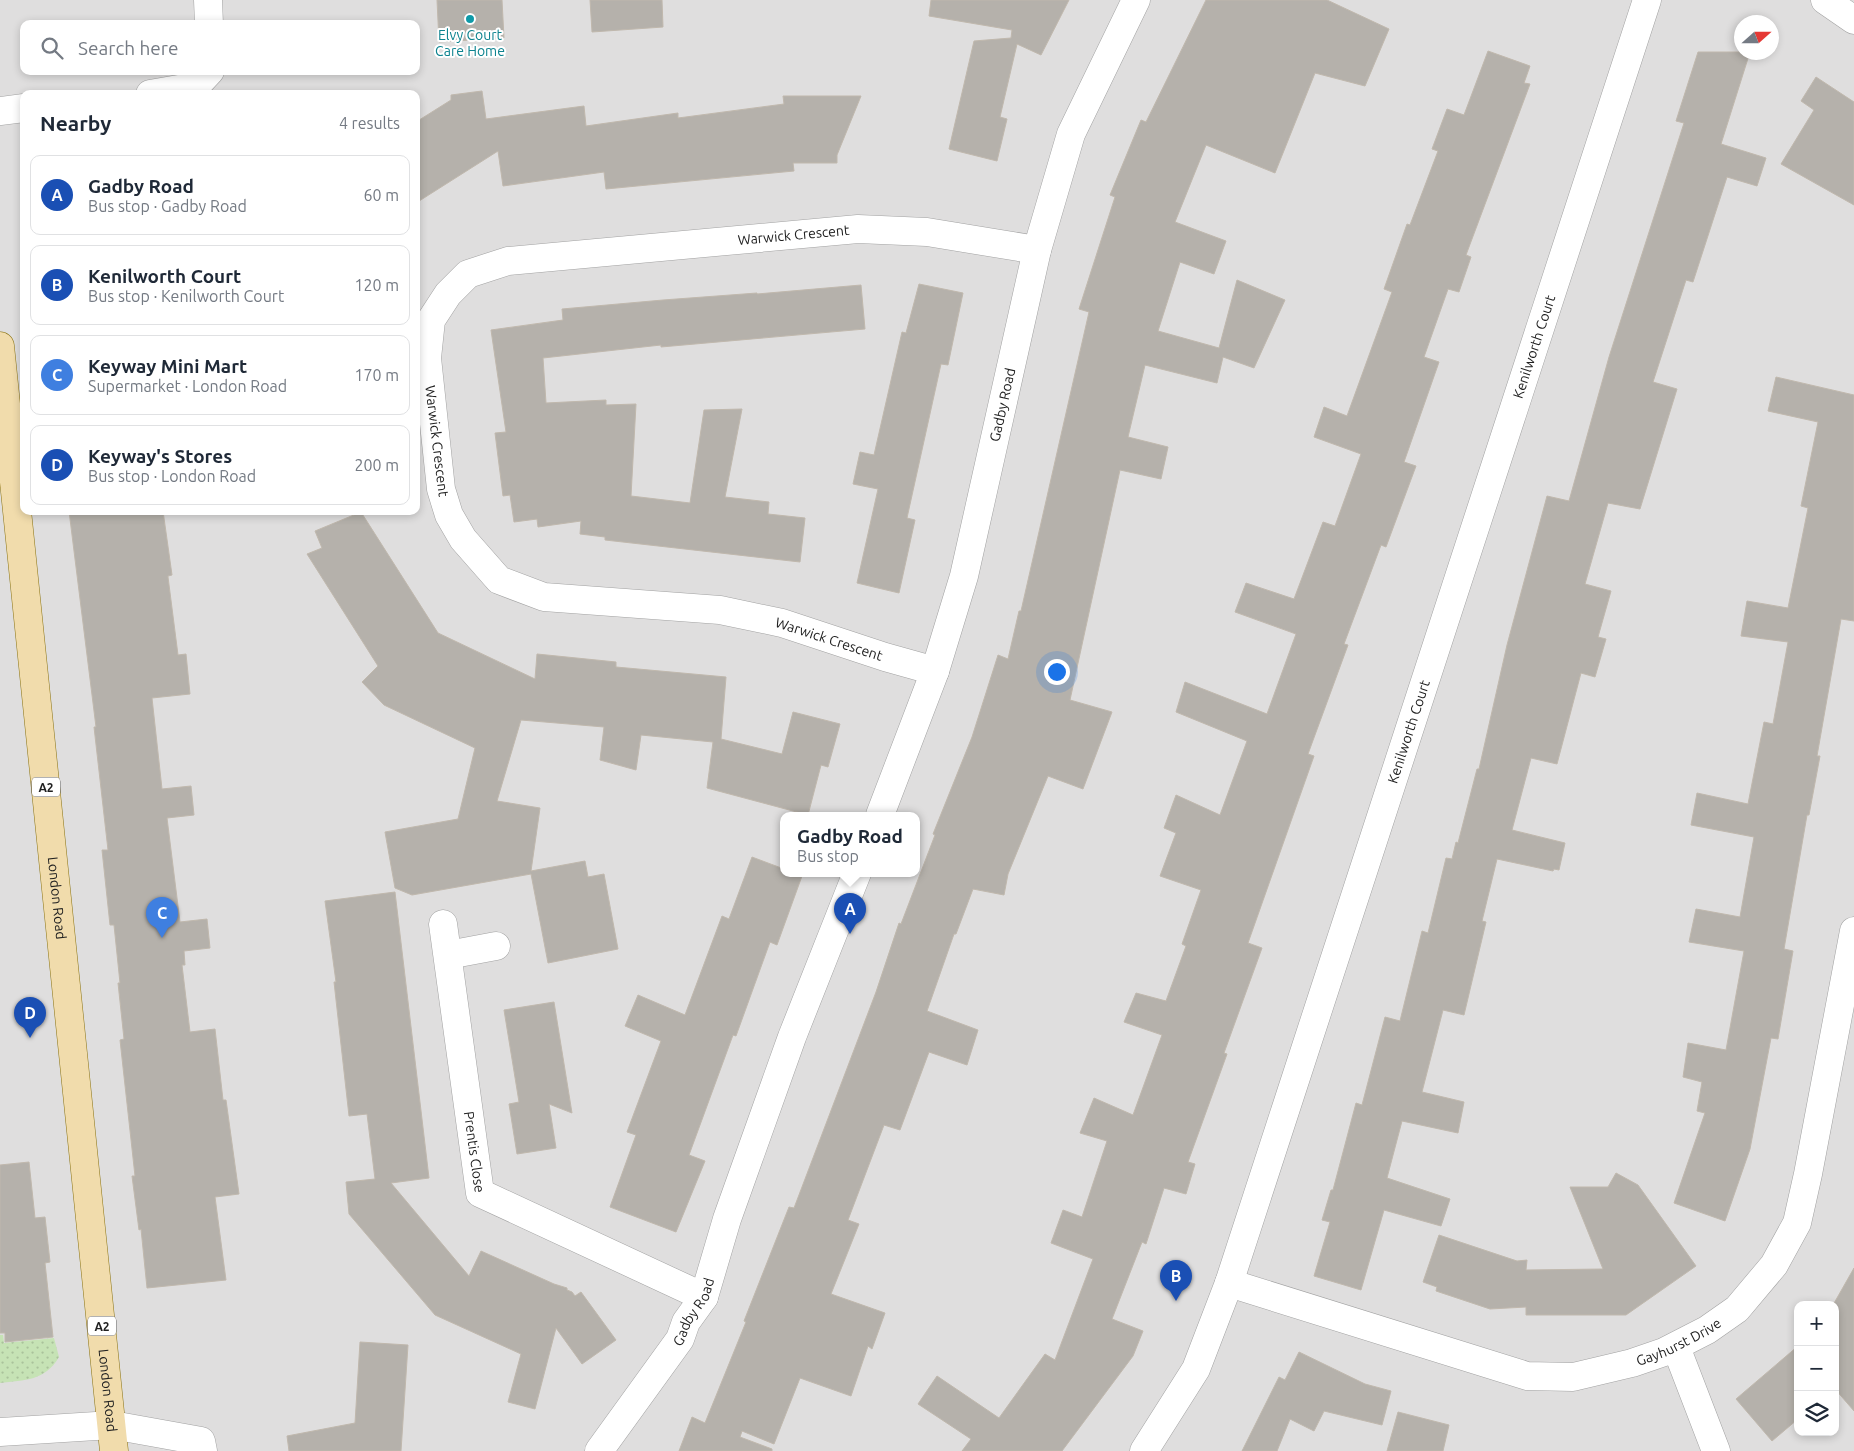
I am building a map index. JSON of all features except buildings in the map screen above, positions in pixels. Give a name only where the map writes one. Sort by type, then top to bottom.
[{"type":"main road","name":"London Road","points":[[0,346],[113,1438]]},
{"type":"street","points":[[208,0],[209,20]]},
{"type":"street","name":"Gadby Road","points":[[881,812],[935,671],[964,576],[1037,250],[1071,134],[1136,0]]},
{"type":"street","name":"Kenilworth Court","points":[[1144,1451],[1196,1369],[1229,1283],[1647,0]]},
{"type":"street","points":[[1825,0],[1854,20]]},
{"type":"street","points":[[173,90],[196,86],[206,75]]},
{"type":"street","points":[[0,111],[20,108]]},
{"type":"street","name":"Warwick Crescent","points":[[935,671],[885,657],[782,622],[720,610],[544,597],[499,580],[463,539],[449,515],[440,489],[427,358],[431,320],[448,294],[468,274],[508,262],[858,229],[927,232],[1037,250]]},
{"type":"street","name":"Gadby Road","points":[[599,1451],[680,1339],[686,1322],[704,1297],[727,1219],[792,1037],[855,877]]},
{"type":"street","name":"Prentis Close","points":[[443,924],[480,1192],[704,1297]]},
{"type":"street","name":"Gayhurst Drive","points":[[1229,1283],[1527,1376],[1573,1377],[1632,1364],[1676,1347],[1707,1330],[1737,1309],[1774,1265],[1797,1224],[1854,931]]},
{"type":"street","points":[[448,955],[496,946]]},
{"type":"street","points":[[1676,1347],[1716,1451]]},
{"type":"street","points":[[0,1432],[201,1441],[203,1451]]},
{"type":"shaded area","points":[[0,0],[1854,0],[1854,1451],[0,1451]]},
{"type":"green space","points":[[0,1335],[3,1335],[4,1343],[54,1338],[59,1357],[41,1375],[26,1380],[0,1383]]},
{"type":"place","name":"Elvy Court Care Home","points":[[470,19]]},
{"type":"place","name":"Gadby Road","points":[[850,934]]},
{"type":"place","name":"Keyway Mini Mart","points":[[162,938]]},
{"type":"place","name":"Keyway's Stores","points":[[30,1038]]},
{"type":"place","name":"Kenilworth Court","points":[[1176,1301]]}]
